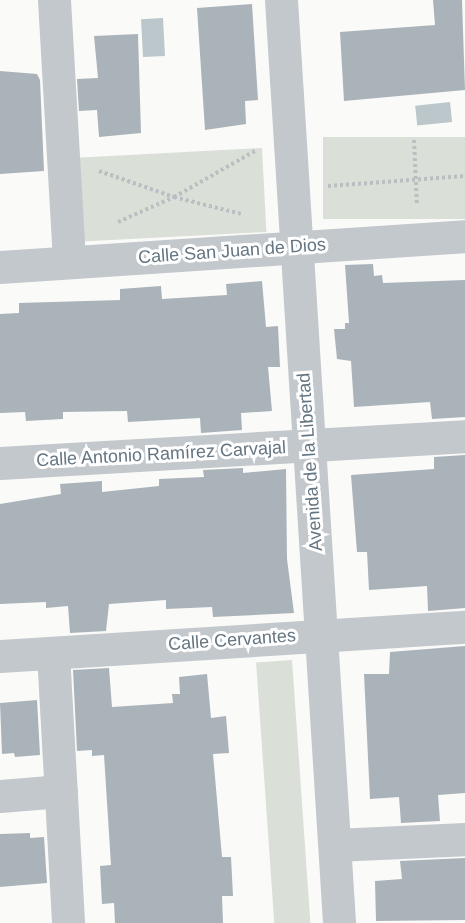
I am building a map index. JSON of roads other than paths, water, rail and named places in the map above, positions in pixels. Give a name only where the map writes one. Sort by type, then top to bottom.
[{"type":"street","points":[[54,0],[69,262]]},
{"type":"street","name":"Avenida de la Libertad","points":[[281,0],[339,923]]},
{"type":"street","name":"Calle San Juan de Dios","points":[[0,267],[465,236]]},
{"type":"street","name":"Calle Antonio Ramírez Carvajal","points":[[0,463],[309,447],[465,436]]},
{"type":"street","name":"Calle Cervantes","points":[[0,656],[321,634],[465,627]]},
{"type":"street","points":[[53,652],[68,923]]},
{"type":"street","points":[[0,796],[61,791]]},
{"type":"street","points":[[334,845],[465,839]]}]
